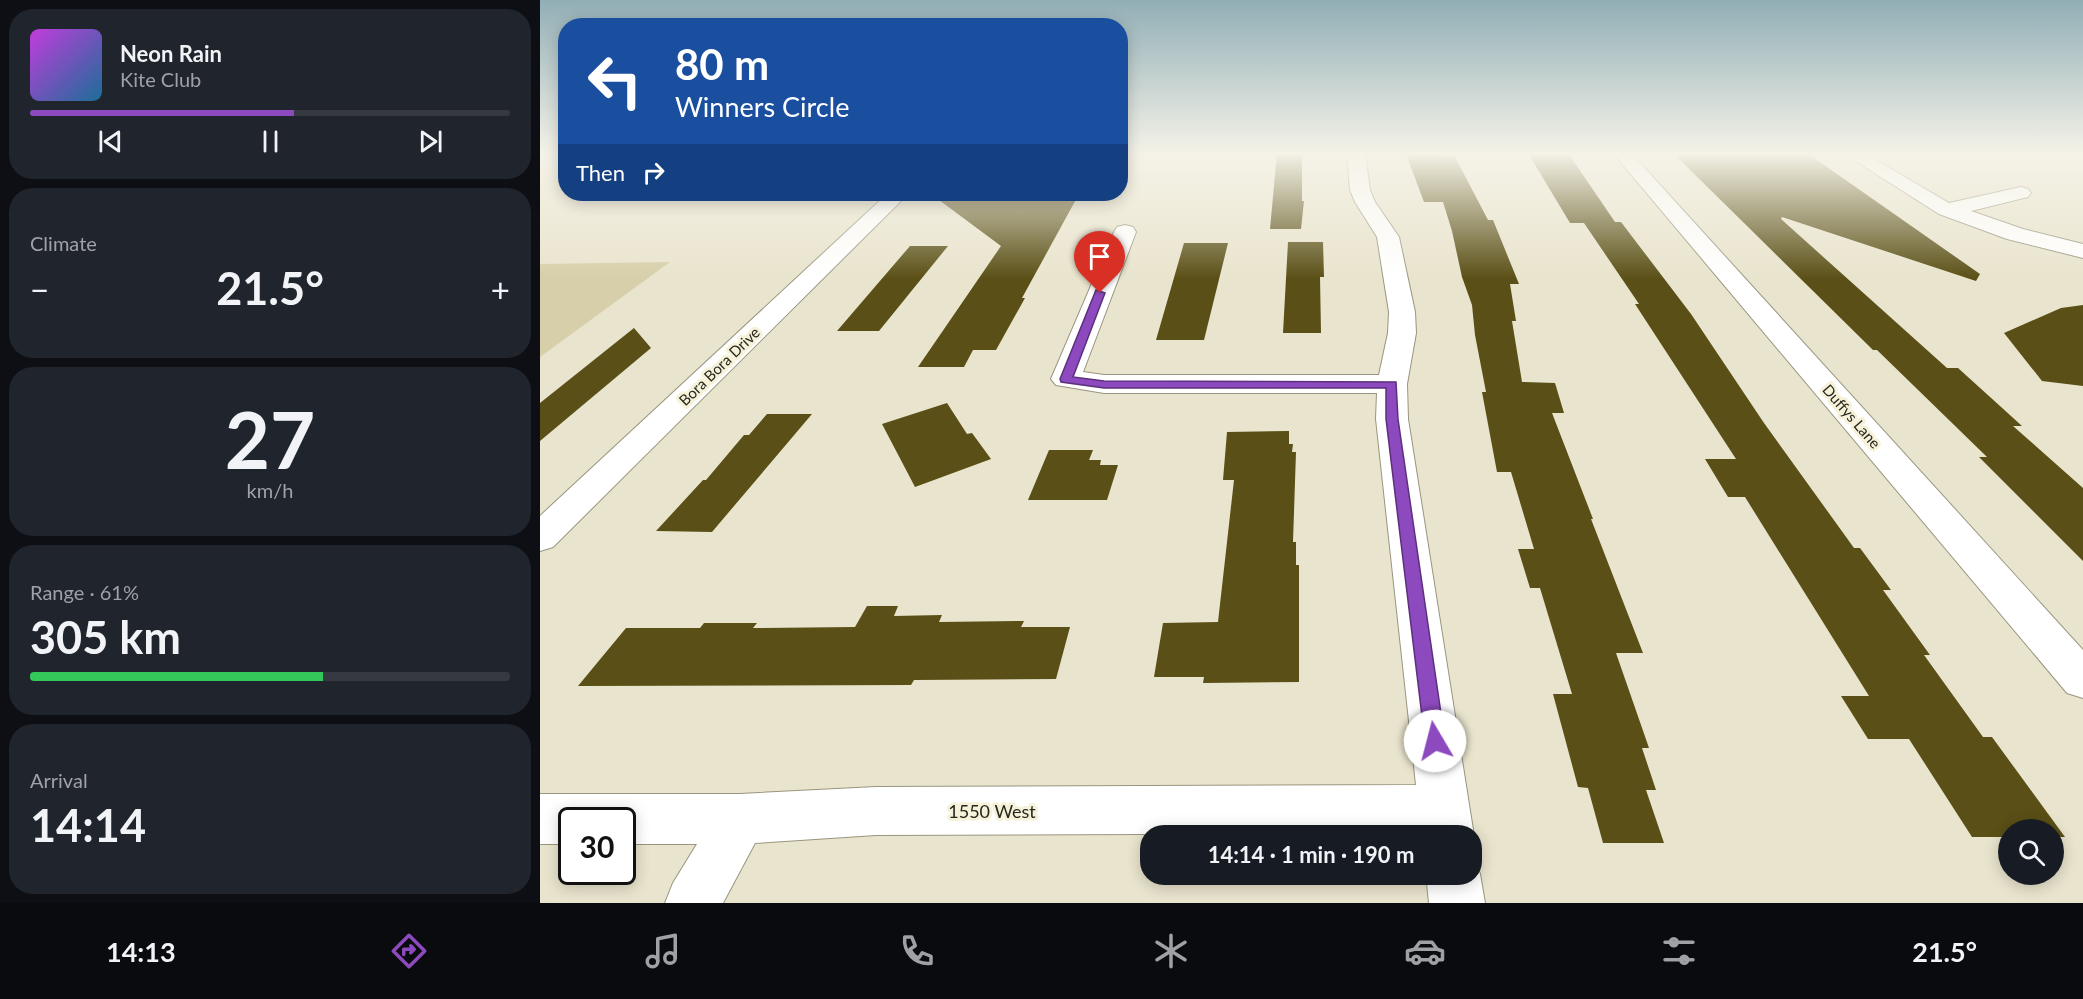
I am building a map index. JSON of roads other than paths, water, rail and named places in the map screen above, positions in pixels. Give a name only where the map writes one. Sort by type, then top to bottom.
[{"type":"street","points":[[1362,195],[1388,237],[1402,312],[1402,333],[1392,384],[1392,419],[1446,822]]},
{"type":"street","name":"Duffys Lane","points":[[1659,195],[2083,680]]},
{"type":"street","points":[[1921,195],[1946,210],[2014,234],[2083,251]]},
{"type":"street","points":[[1946,210],[2014,195]]},
{"type":"street","name":"Bora Bora Drive","points":[[540,538],[891,201]]},
{"type":"street","points":[[1125,232],[1066,379],[1104,384],[1392,384]]},
{"type":"street","name":"1550 West","points":[[540,819],[740,819],[876,811],[1446,822]]},
{"type":"street","points":[[693,903],[740,819]]},
{"type":"street","points":[[1455,885],[1457,903]]}]
